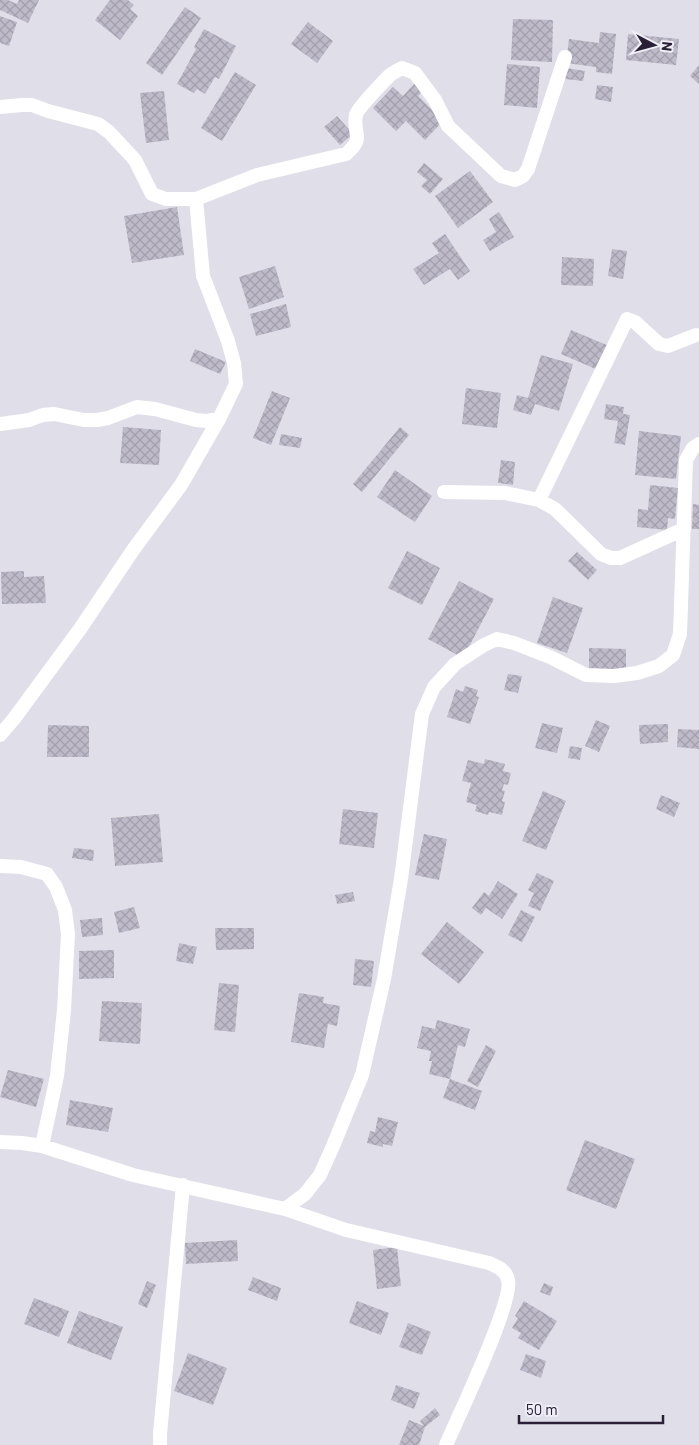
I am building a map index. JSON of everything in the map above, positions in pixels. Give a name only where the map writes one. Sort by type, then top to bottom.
[{"type":"street","points":[[0,107],[32,105],[98,124],[109,132],[135,160],[152,194],[166,199],[196,199],[257,175],[346,154],[354,147],[358,137],[355,121],[356,113],[390,75],[402,68],[414,73],[435,100],[448,126],[501,176],[515,180],[523,176],[528,169],[565,57]]},
{"type":"street","points":[[0,735],[74,636],[133,550],[181,485],[220,419],[236,384],[234,363],[228,341],[203,276],[196,199]]},
{"type":"street","points":[[539,500],[627,319],[635,322],[659,344],[668,346],[696,335]]},
{"type":"street","points":[[0,424],[54,414],[84,420],[97,420],[137,407],[154,409],[196,420],[220,419]]},
{"type":"street","points":[[285,1209],[305,1194],[320,1174],[362,1075],[384,979],[401,879],[422,714],[434,687],[454,664],[497,638],[550,657],[586,675],[614,676],[637,673],[659,666],[673,655],[680,634],[686,460],[693,448],[699,444]]},
{"type":"street","points":[[444,492],[505,493],[539,500],[555,509],[601,554],[611,558],[620,558],[684,529]]},
{"type":"street","points":[[0,866],[21,867],[47,874],[56,887],[64,910],[68,934],[64,1010],[57,1076],[42,1146]]},
{"type":"street","points":[[0,1142],[42,1146],[133,1175],[285,1209],[346,1230],[489,1264],[502,1269],[509,1280],[506,1302],[446,1445]]},
{"type":"street","points":[[160,1445],[183,1185]]},
{"type":"building","points":[[0,0],[8,0],[17,4],[19,0],[39,0],[28,23],[0,10]]},
{"type":"building","points":[[110,0],[128,0],[134,5],[130,9],[138,16],[120,40],[95,20]]},
{"type":"building","points":[[185,7],[201,18],[162,75],[146,63]]},
{"type":"building","points":[[0,16],[17,22],[9,46],[0,43]]},
{"type":"building","points":[[513,19],[553,20],[552,62],[511,60]]},
{"type":"building","points":[[308,22],[333,41],[317,63],[291,44]]},
{"type":"building","points":[[204,29],[236,46],[219,79],[215,77],[205,94],[197,89],[194,93],[177,84],[196,49],[194,47]]},
{"type":"building","points":[[600,32],[616,34],[612,74],[596,72],[596,67],[566,63],[569,39],[599,43]]},
{"type":"building","points":[[628,34],[679,39],[676,65],[626,60]]},
{"type":"building","points":[[507,64],[540,67],[537,108],[504,105]]},
{"type":"building","points":[[699,65],[699,84],[690,76]]},
{"type":"building","points":[[566,68],[585,71],[583,81],[565,79]]},
{"type":"building","points":[[235,72],[256,85],[222,141],[201,128]]},
{"type":"building","points":[[416,82],[425,89],[418,96],[443,121],[425,140],[406,121],[396,131],[373,108],[393,87],[403,96]]},
{"type":"building","points":[[597,85],[613,87],[611,102],[595,99]]},
{"type":"building","points":[[164,91],[169,140],[146,143],[140,93]]},
{"type":"building","points":[[337,116],[353,134],[340,145],[324,127]]},
{"type":"building","points":[[424,163],[443,179],[430,194],[421,186],[427,180],[417,172]]},
{"type":"building","points":[[470,171],[493,202],[458,228],[435,196]]},
{"type":"building","points":[[177,207],[184,255],[132,263],[124,216]]},
{"type":"building","points":[[499,212],[514,237],[490,251],[483,240],[496,232],[489,219]]},
{"type":"building","points":[[445,234],[470,271],[458,280],[450,269],[424,285],[413,269],[439,253],[432,243]]},
{"type":"building","points":[[612,249],[627,251],[623,279],[608,276]]},
{"type":"building","points":[[562,257],[594,259],[593,286],[561,285]]},
{"type":"building","points":[[275,266],[284,297],[249,309],[239,277]]},
{"type":"building","points":[[286,304],[291,327],[256,336],[250,314]]},
{"type":"building","points":[[571,330],[609,346],[598,370],[561,354]]},
{"type":"building","points":[[195,349],[226,362],[220,374],[190,361]]},
{"type":"building","points":[[541,355],[573,364],[559,411],[535,404],[531,415],[513,410],[517,395],[528,398]]},
{"type":"building","points":[[466,388],[501,393],[497,428],[462,424]]},
{"type":"building","points":[[272,391],[290,398],[271,445],[253,438]]},
{"type":"building","points":[[606,404],[624,407],[623,414],[630,415],[625,445],[614,443],[618,421],[604,419]]},
{"type":"building","points":[[123,427],[161,430],[159,465],[120,463]]},
{"type":"building","points":[[400,427],[409,435],[362,492],[353,484]]},
{"type":"building","points":[[639,431],[681,436],[676,479],[635,475]]},
{"type":"building","points":[[281,434],[302,438],[300,448],[279,445]]},
{"type":"building","points":[[501,460],[515,462],[513,485],[498,483]]},
{"type":"building","points":[[395,470],[432,496],[415,522],[377,497]]},
{"type":"building","points":[[650,485],[678,488],[675,519],[668,518],[667,530],[637,527],[638,509],[648,510]]},
{"type":"building","points":[[693,504],[699,505],[699,529],[692,529]]},
{"type":"building","points":[[407,551],[440,568],[422,605],[388,588]]},
{"type":"building","points":[[577,552],[597,570],[588,580],[568,561]]},
{"type":"building","points":[[24,571],[24,577],[44,576],[46,603],[2,604],[1,572]]},
{"type":"building","points":[[459,581],[494,599],[463,658],[428,639]]},
{"type":"building","points":[[553,597],[583,608],[567,653],[537,643]]},
{"type":"building","points":[[589,648],[626,649],[626,669],[589,669]]},
{"type":"building","points":[[508,674],[522,676],[518,693],[504,690]]},
{"type":"building","points":[[465,686],[478,690],[476,696],[479,697],[470,724],[447,717],[456,689],[463,692]]},
{"type":"building","points":[[596,720],[610,726],[599,752],[585,746]]},
{"type":"building","points":[[542,723],[563,728],[557,753],[535,748]]},
{"type":"building","points":[[668,724],[668,742],[640,744],[639,725]]},
{"type":"building","points":[[48,725],[89,726],[89,757],[47,757]]},
{"type":"building","points":[[678,729],[699,730],[699,749],[677,747]]},
{"type":"building","points":[[570,746],[582,748],[580,760],[568,758]]},
{"type":"building","points":[[485,759],[505,764],[503,771],[511,773],[508,785],[504,784],[502,790],[505,791],[502,801],[505,802],[502,815],[489,812],[488,815],[475,811],[477,805],[466,802],[471,783],[462,781],[468,760],[484,764]]},
{"type":"building","points":[[543,791],[566,801],[546,850],[522,841]]},
{"type":"building","points":[[661,795],[680,803],[674,817],[656,809]]},
{"type":"building","points":[[343,809],[378,813],[374,848],[339,844]]},
{"type":"building","points":[[159,814],[163,862],[115,866],[111,818]]},
{"type":"building","points":[[424,834],[447,839],[439,880],[415,875]]},
{"type":"building","points":[[74,848],[94,850],[93,861],[72,858]]},
{"type":"building","points":[[537,873],[554,881],[540,911],[528,906],[534,893],[528,890]]},
{"type":"building","points":[[498,881],[518,894],[502,919],[486,908],[481,915],[472,908],[484,892],[489,896]]},
{"type":"building","points":[[353,892],[355,901],[337,904],[335,895]]},
{"type":"building","points":[[134,907],[140,928],[119,933],[114,912]]},
{"type":"building","points":[[521,910],[535,917],[522,942],[508,935]]},
{"type":"building","points":[[102,918],[103,935],[82,937],[80,920]]},
{"type":"building","points":[[447,922],[484,952],[459,984],[421,954]]},
{"type":"building","points":[[215,928],[254,928],[254,949],[216,950]]},
{"type":"building","points":[[179,943],[197,947],[193,964],[176,961]]},
{"type":"building","points":[[114,950],[114,978],[79,979],[79,951]]},
{"type":"building","points":[[355,959],[374,961],[371,987],[353,985]]},
{"type":"building","points":[[219,983],[239,985],[235,1032],[214,1030]]},
{"type":"building","points":[[299,993],[324,997],[323,1003],[340,1006],[337,1026],[328,1024],[324,1048],[291,1042]]},
{"type":"building","points":[[102,1001],[142,1003],[140,1044],[99,1041]]},
{"type":"building","points":[[437,1020],[470,1029],[465,1047],[458,1045],[450,1079],[429,1074],[432,1061],[429,1061],[431,1051],[417,1048],[422,1026],[435,1029]]},
{"type":"building","points":[[486,1045],[496,1051],[478,1087],[467,1081]]},
{"type":"building","points":[[8,1070],[44,1079],[36,1107],[0,1097]]},
{"type":"building","points":[[450,1079],[482,1091],[475,1110],[443,1098]]},
{"type":"building","points":[[70,1100],[113,1108],[108,1132],[66,1125]]},
{"type":"building","points":[[378,1117],[398,1122],[392,1146],[383,1144],[383,1147],[367,1143],[370,1131],[375,1132]]},
{"type":"building","points":[[585,1140],[635,1159],[616,1209],[566,1190]]},
{"type":"building","points":[[237,1240],[238,1261],[186,1264],[185,1243]]},
{"type":"building","points":[[397,1247],[401,1286],[377,1289],[373,1250]]},
{"type":"building","points":[[253,1277],[281,1288],[277,1301],[248,1290]]},
{"type":"building","points":[[147,1281],[156,1285],[147,1308],[138,1304]]},
{"type":"building","points":[[544,1283],[553,1287],[550,1296],[540,1292]]},
{"type":"building","points":[[34,1298],[69,1311],[59,1337],[24,1324]]},
{"type":"building","points":[[357,1301],[389,1313],[381,1335],[349,1323]]},
{"type":"building","points":[[524,1301],[557,1321],[539,1350],[518,1338],[521,1333],[512,1328],[518,1318],[515,1316]]},
{"type":"building","points":[[79,1311],[123,1327],[111,1360],[67,1343]]},
{"type":"building","points":[[408,1323],[431,1332],[422,1355],[399,1347]]},
{"type":"building","points":[[188,1353],[227,1368],[213,1405],[174,1391]]},
{"type":"building","points":[[526,1354],[546,1361],[541,1378],[520,1370]]},
{"type":"building","points":[[396,1385],[420,1393],[414,1409],[391,1400]]},
{"type":"building","points":[[435,1408],[440,1415],[425,1427],[419,1445],[399,1445],[409,1420],[424,1426],[420,1421]]}]
